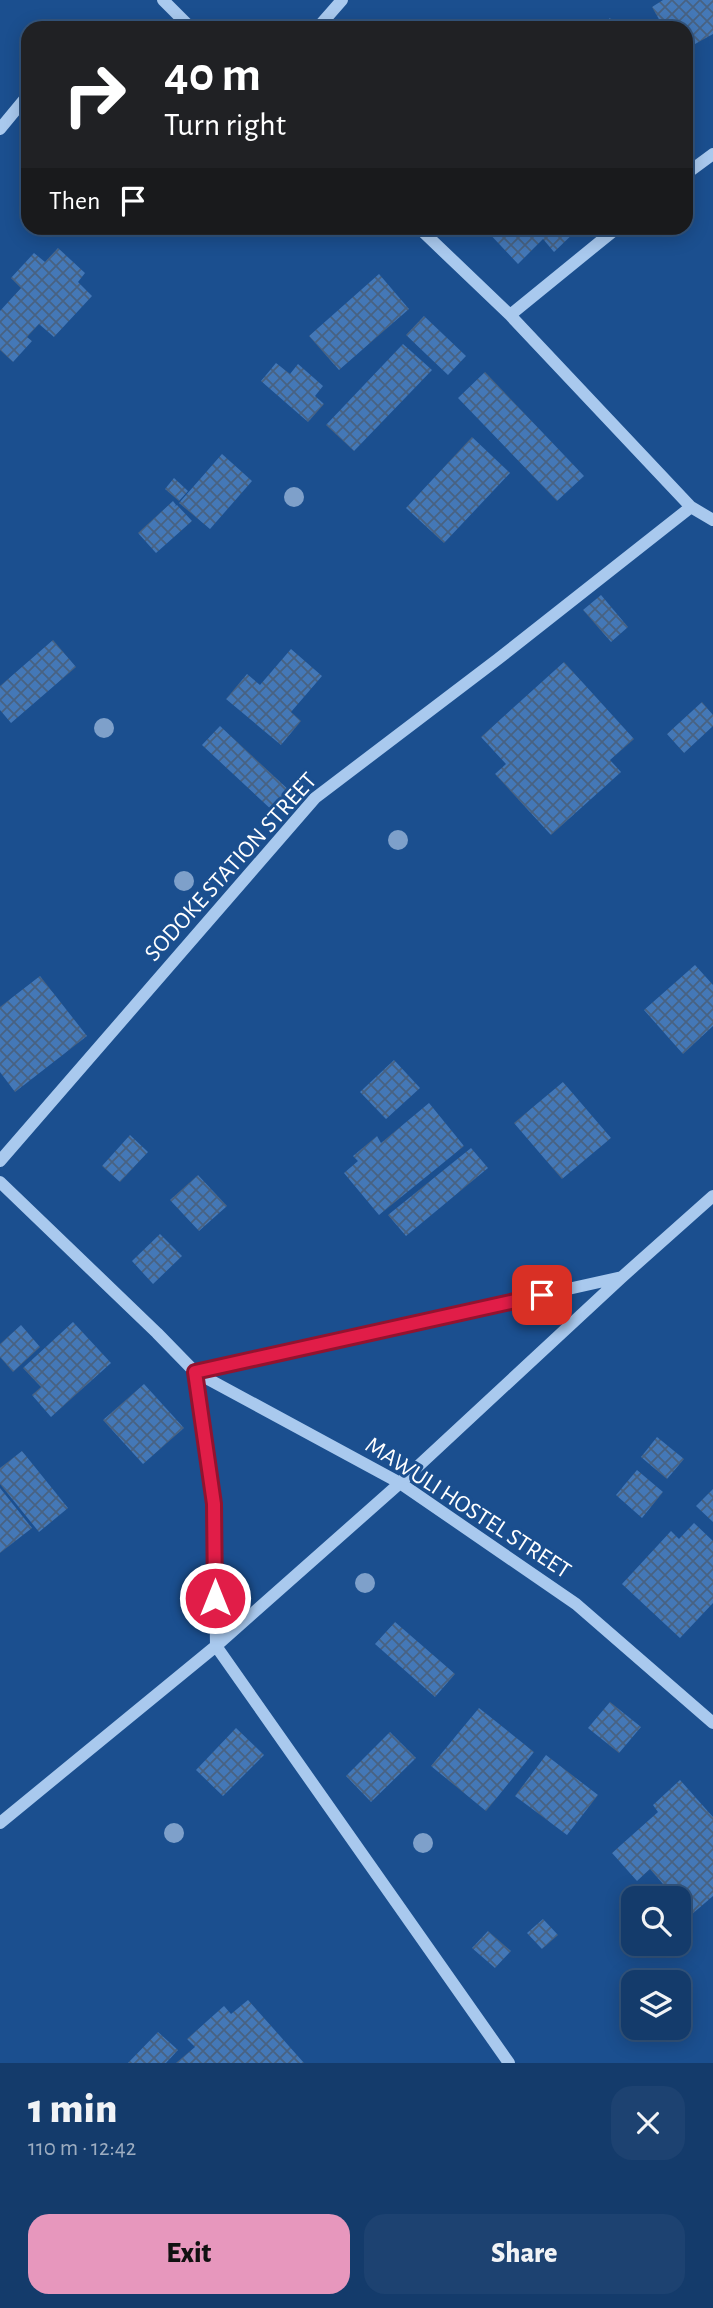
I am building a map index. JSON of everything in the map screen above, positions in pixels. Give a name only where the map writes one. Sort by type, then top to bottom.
[{"type":"street","points":[[163,0],[187,21]]},
{"type":"street","points":[[324,21],[342,0]]},
{"type":"street","points":[[0,129],[21,104]]},
{"type":"street","points":[[693,169],[713,154]]},
{"type":"street","points":[[426,235],[510,316],[691,507],[713,520]]},
{"type":"street","points":[[510,316],[608,235]]},
{"type":"street","name":"SODOKE STATION STREET","points":[[0,1161],[314,798],[498,659],[691,507]]},
{"type":"street","name":"MAWULI HOSTEL STREET","points":[[0,1182],[195,1372],[400,1483],[576,1604],[713,1723]]},
{"type":"street","points":[[0,1823],[216,1646],[400,1483],[622,1277],[711,1202]]},
{"type":"street","points":[[509,2063],[216,1646],[214,1504],[195,1372],[622,1277]]},
{"type":"building","points":[[663,0],[713,0],[713,34],[693,45],[693,21],[660,21],[652,7]]},
{"type":"building","points":[[491,235],[572,235],[554,252],[543,239],[518,264]]},
{"type":"building","points":[[58,248],[85,273],[78,282],[92,296],[54,337],[39,324],[27,337],[32,341],[13,362],[0,350],[0,311],[21,288],[11,278],[34,253],[45,262]]},
{"type":"building","points":[[379,274],[409,309],[339,370],[309,336]]},
{"type":"building","points":[[424,316],[466,356],[448,375],[406,335]]},
{"type":"building","points":[[403,344],[432,370],[354,451],[326,425]]},
{"type":"building","points":[[276,363],[290,374],[298,364],[323,386],[315,396],[324,404],[308,422],[261,381]]},
{"type":"building","points":[[485,372],[584,476],[557,501],[458,398]]},
{"type":"building","points":[[472,437],[510,473],[444,543],[406,508]]},
{"type":"building","points":[[222,454],[252,481],[210,529],[179,503]]},
{"type":"building","points":[[174,478],[188,491],[179,501],[165,489]]},
{"type":"building","points":[[173,501],[176,505],[174,507],[177,505],[192,521],[156,553],[138,533]]},
{"type":"building","points":[[601,595],[628,627],[611,642],[583,610]]},
{"type":"building","points":[[53,640],[76,667],[11,723],[0,710],[0,686]]},
{"type":"building","points":[[291,649],[322,676],[291,712],[301,721],[281,745],[226,699],[247,674],[260,685]]},
{"type":"building","points":[[564,662],[634,739],[610,760],[621,772],[551,835],[495,774],[506,764],[481,737]]},
{"type":"building","points":[[702,702],[713,715],[713,726],[684,753],[667,734]]},
{"type":"building","points":[[220,726],[292,793],[274,812],[202,745]]},
{"type":"building","points":[[695,965],[713,985],[713,1026],[683,1054],[644,1010]]},
{"type":"building","points":[[40,976],[87,1036],[15,1092],[0,1072],[0,1007]]},
{"type":"building","points":[[394,1060],[420,1088],[386,1119],[360,1092]]},
{"type":"building","points":[[563,1082],[611,1138],[562,1179],[514,1123]]},
{"type":"building","points":[[429,1103],[464,1146],[379,1215],[344,1173],[358,1161],[353,1156],[377,1136],[381,1143]]},
{"type":"building","points":[[130,1135],[148,1152],[120,1182],[102,1166]]},
{"type":"building","points":[[471,1148],[488,1168],[406,1236],[388,1215]]},
{"type":"building","points":[[198,1175],[227,1206],[199,1231],[170,1200]]},
{"type":"building","points":[[160,1234],[182,1256],[153,1284],[132,1261]]},
{"type":"building","points":[[73,1322],[111,1363],[51,1417],[32,1395],[41,1387],[23,1368]]},
{"type":"building","points":[[21,1325],[40,1347],[13,1372],[0,1357],[0,1344]]},
{"type":"building","points":[[144,1384],[184,1428],[143,1464],[103,1420]]},
{"type":"building","points":[[657,1437],[684,1459],[667,1479],[641,1457]]},
{"type":"building","points":[[22,1451],[68,1508],[39,1532],[0,1484],[0,1468]]},
{"type":"building","points":[[637,1470],[663,1492],[642,1518],[616,1495]]},
{"type":"building","points":[[0,1488],[32,1528],[0,1553]]},
{"type":"building","points":[[713,1489],[713,1522],[696,1506]]},
{"type":"building","points":[[694,1523],[713,1541],[713,1603],[680,1638],[622,1584],[671,1531],[679,1539]]},
{"type":"building","points":[[395,1622],[455,1674],[435,1697],[375,1644]]},
{"type":"building","points":[[610,1702],[641,1727],[619,1753],[588,1728]]},
{"type":"building","points":[[479,1708],[534,1752],[486,1811],[431,1766]]},
{"type":"building","points":[[236,1728],[264,1755],[223,1796],[196,1770]]},
{"type":"building","points":[[390,1732],[416,1758],[371,1802],[346,1776]]},
{"type":"building","points":[[546,1755],[598,1795],[567,1835],[515,1796]]},
{"type":"building","points":[[680,1780],[713,1817],[713,1896],[691,1915],[691,1886],[665,1886],[650,1869],[637,1881],[612,1853],[658,1812],[653,1805]]},
{"type":"building","points":[[543,1919],[558,1935],[542,1949],[527,1933]]},
{"type":"building","points":[[488,1931],[511,1951],[495,1968],[472,1948]]},
{"type":"building","points":[[248,2000],[304,2063],[176,2063],[195,2047],[187,2039],[224,2006],[231,2014]]},
{"type":"building","points":[[158,2032],[178,2050],[166,2063],[128,2063]]},
{"type":"route","points":[[215,1598],[214,1504],[195,1372],[542,1295]]}]
